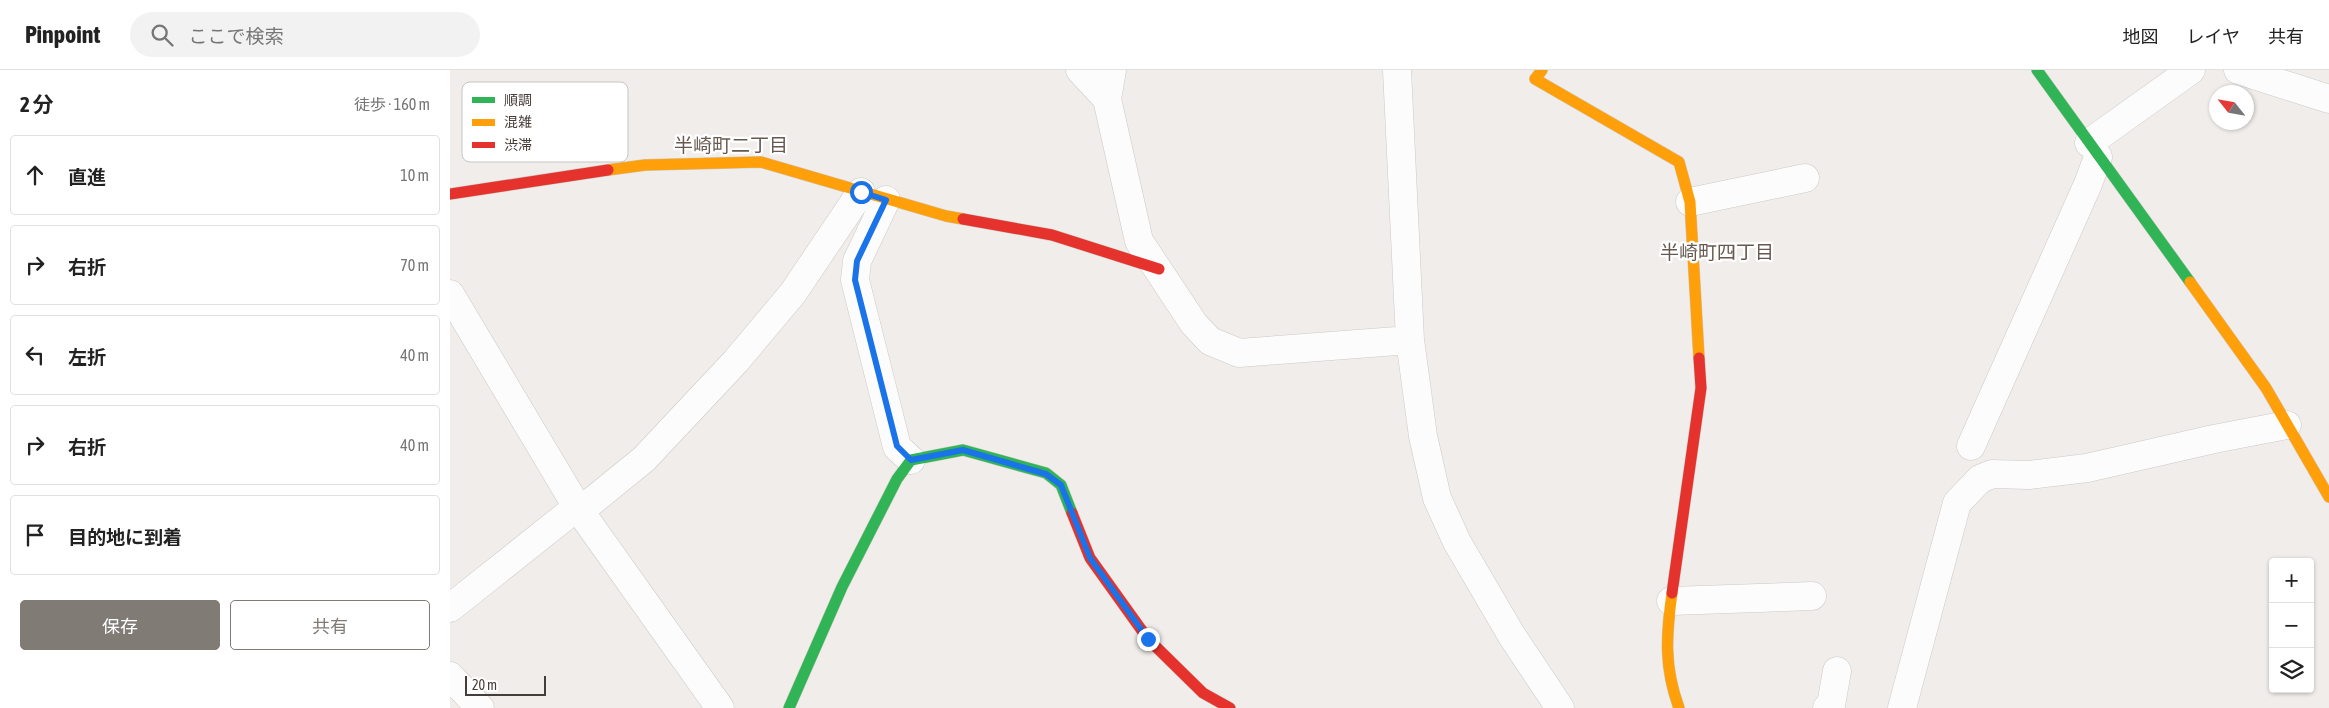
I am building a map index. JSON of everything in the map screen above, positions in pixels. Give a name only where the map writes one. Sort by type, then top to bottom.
[{"type":"street","points":[[1080,70],[1107,99]]},
{"type":"street","points":[[1112,70],[1107,99],[1139,241],[1194,324],[1210,341],[1239,353],[1410,340]]},
{"type":"street","points":[[1397,70],[1410,340],[1423,436],[1437,498],[1467,560],[1512,636],[1560,708]]},
{"type":"street","points":[[1542,70],[1535,79],[1679,162],[1690,202],[1702,388],[1666,637],[1671,686],[1679,708]]},
{"type":"street","points":[[2037,70],[2266,388],[2329,496]]},
{"type":"street","points":[[1971,446],[2088,184],[2093,150],[2191,70]]},
{"type":"street","points":[[2238,70],[2329,99]]},
{"type":"street","points":[[450,194],[646,165],[761,162],[946,216],[1052,235],[1159,269]]},
{"type":"street","points":[[1690,202],[1805,178]]},
{"type":"street","points":[[874,196],[857,261],[855,280],[897,446],[911,460]]},
{"type":"street","points":[[450,608],[644,460],[736,360],[874,196]]},
{"type":"street","points":[[450,294],[579,509],[720,708]]},
{"type":"street","points":[[1902,708],[1957,503],[1980,479],[1992,474],[2029,475],[2087,468],[2214,439],[2287,425]]},
{"type":"street","points":[[789,708],[842,587],[897,478],[911,460],[963,450],[1046,474],[1061,485],[1090,558],[1148,639],[1203,694],[1230,708]]},
{"type":"street","points":[[1671,601],[1812,596]]},
{"type":"street","points":[[1827,708],[1831,705],[1837,671]]},
{"type":"street","points":[[450,676],[480,708]]},
{"type":"traffic: fast","points":[[2037,70],[2190,282]]},
{"type":"traffic: fast","points":[[789,708],[842,587],[897,479],[911,460],[963,450],[1046,473],[1061,485],[1072,513]]},
{"type":"traffic: slow","points":[[1542,70],[1535,79],[1679,162],[1690,202],[1699,358]]},
{"type":"traffic: slow","points":[[608,170],[645,165],[761,162],[946,216],[963,219]]},
{"type":"traffic: slow","points":[[2190,282],[2266,388],[2329,497]]},
{"type":"traffic: slow","points":[[1672,593],[1668,623],[1668,651],[1671,679],[1679,708]]},
{"type":"traffic: jam","points":[[450,194],[608,170]]},
{"type":"traffic: jam","points":[[963,219],[1052,235],[1159,269]]},
{"type":"traffic: jam","points":[[1672,593],[1701,388],[1699,358]]},
{"type":"traffic: jam","points":[[1072,513],[1090,558],[1148,639],[1203,693],[1230,708]]},
{"type":"district","name":"半崎町二丁目","points":[[731,145]]},
{"type":"district","name":"半崎町四丁目","points":[[1717,252]]},
{"type":"route","points":[[861,192],[886,200],[857,261],[855,280],[897,446],[911,460],[963,450],[1046,474],[1061,485],[1090,558],[1148,639]]}]
